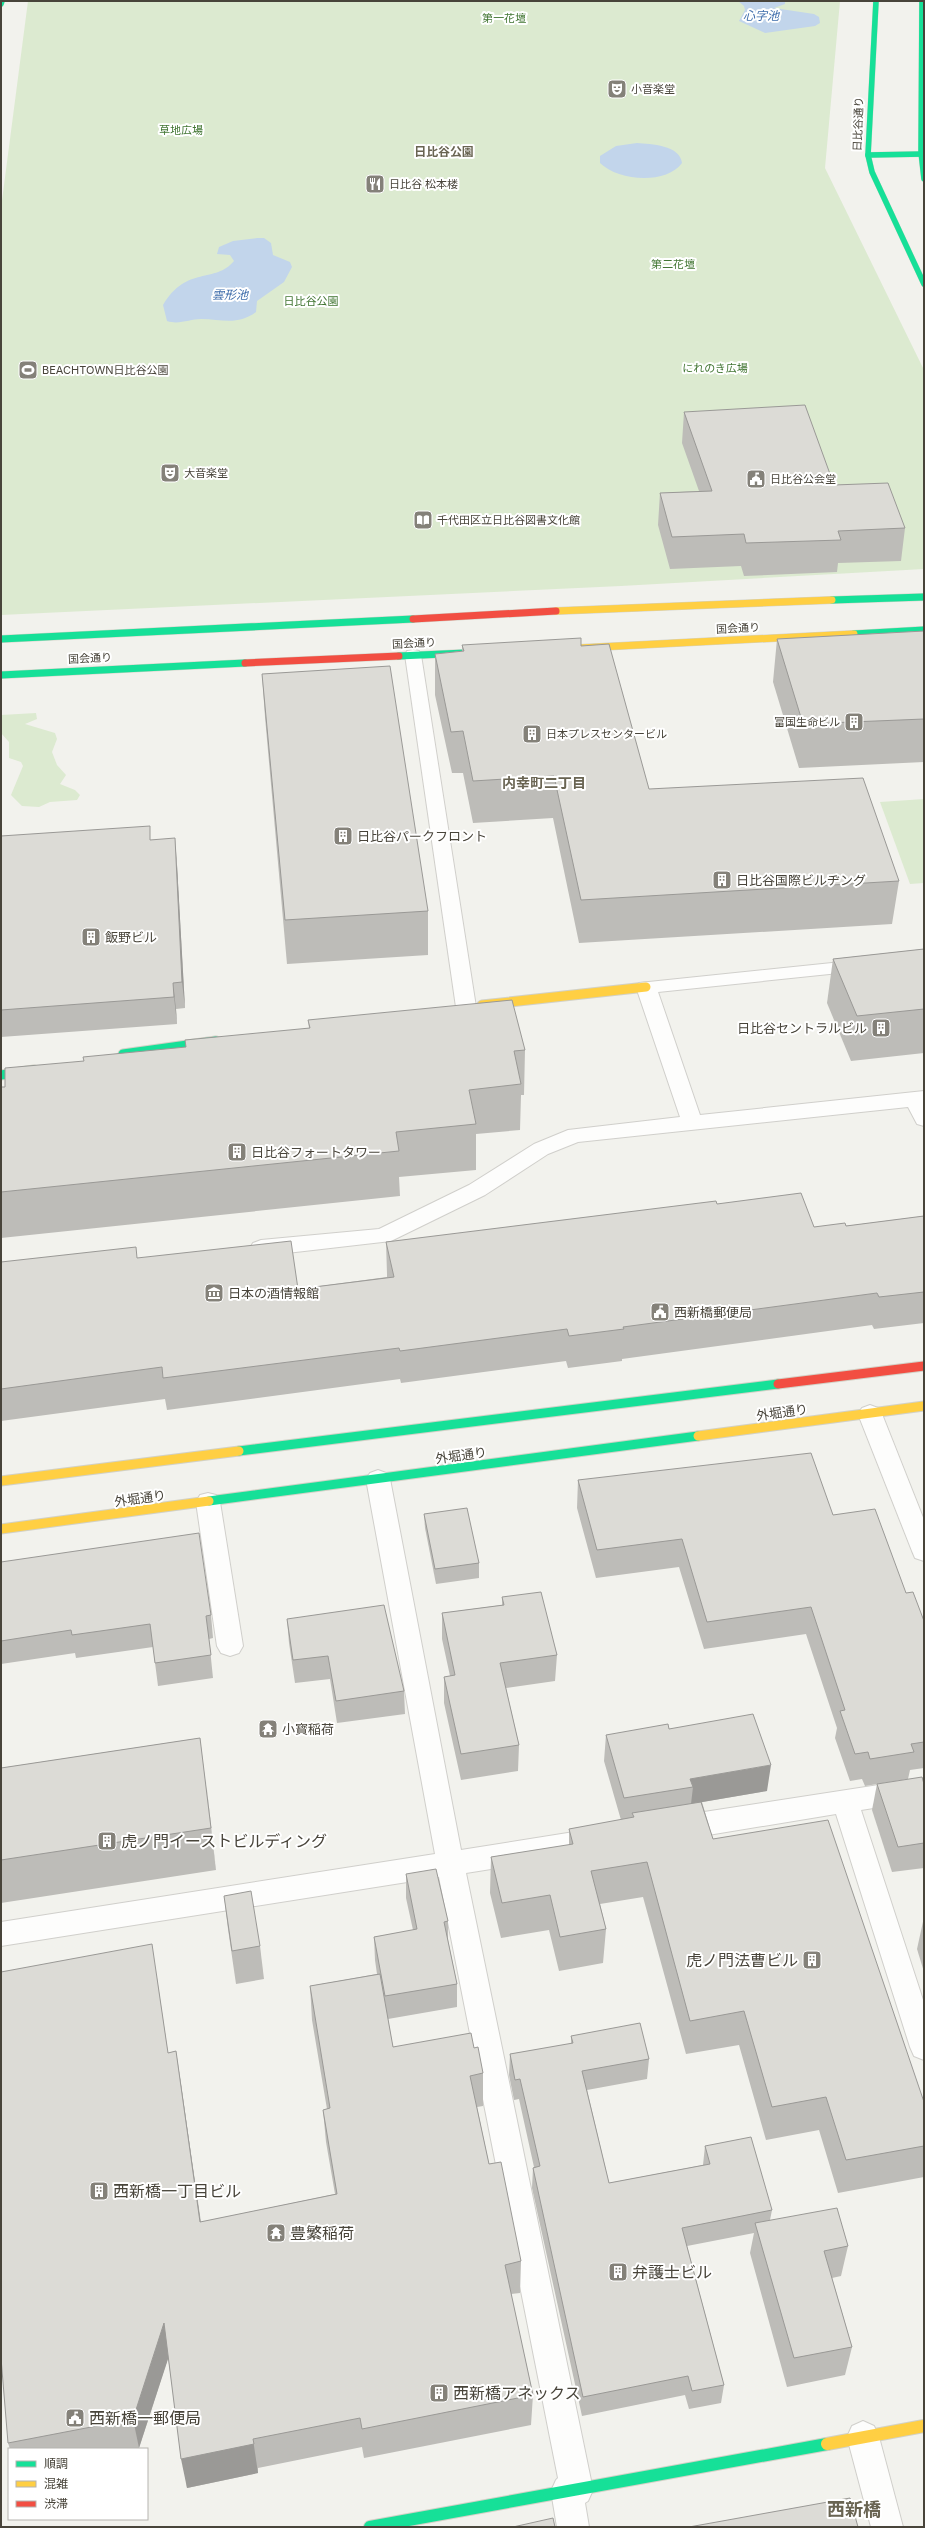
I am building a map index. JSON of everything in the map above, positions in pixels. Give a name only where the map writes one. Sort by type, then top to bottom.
[{"type":"main road","name":"日比谷通り","points":[[876,1],[868,154],[872,172],[924,284]]},
{"type":"main road","points":[[922,1],[924,179]]},
{"type":"main road","points":[[868,154],[923,154]]},
{"type":"main road","name":"国会通り","points":[[1,639],[626,608],[924,597]]},
{"type":"main road","name":"国会通り","points":[[570,648],[924,630]]},
{"type":"main road","name":"国会通り","points":[[1,675],[476,652]]},
{"type":"main road","points":[[462,1008],[646,987]]},
{"type":"main road","points":[[112,1056],[230,1040]]},
{"type":"main road","points":[[1,1075],[46,1068]]},
{"type":"main road","points":[[1,1481],[924,1366]]},
{"type":"main road","name":"外堀通り","points":[[1,1529],[924,1406]]},
{"type":"main road","points":[[370,2527],[924,2426]]},
{"type":"street","points":[[413,655],[462,1008]]},
{"type":"street","points":[[692,1122],[646,987],[876,965]]},
{"type":"street","points":[[243,1250],[382,1236],[477,1190],[541,1150],[575,1136],[920,1098],[924,1119]]},
{"type":"street","points":[[870,1414],[924,1551]]},
{"type":"street","points":[[378,1479],[450,1862],[572,2491],[573,2527]]},
{"type":"street","points":[[208,1502],[230,1646]]},
{"type":"street","points":[[652,1832],[924,1789]]},
{"type":"street","points":[[844,1802],[924,2047]]},
{"type":"street","points":[[1,1934],[621,1836]]},
{"type":"street","points":[[863,2437],[887,2527]]},
{"type":"green space","name":"日比谷公園","points":[[28,1],[840,1],[825,168],[924,370],[924,569],[621,586],[1,615],[1,208]]},
{"type":"green space","points":[[36,713],[37,719],[25,724],[55,733],[57,739],[52,752],[57,765],[66,775],[60,784],[75,790],[80,795],[77,800],[50,802],[39,807],[22,806],[11,795],[23,766],[21,762],[9,758],[9,742],[1,733],[1,715]]},
{"type":"green space","points":[[924,799],[924,883],[910,884],[880,802]]},
{"type":"water","name":"心字池","points":[[738,1],[785,1],[785,4],[774,8],[814,14],[819,17],[820,23],[815,26],[765,33],[739,21],[745,10],[744,6]]},
{"type":"water","points":[[637,143],[657,145],[671,149],[680,157],[682,163],[675,170],[665,175],[642,178],[618,174],[600,163],[600,156],[616,146]]},
{"type":"water","name":"雲形池","points":[[264,238],[271,243],[273,255],[290,262],[292,267],[284,282],[257,301],[256,312],[242,319],[229,321],[197,319],[180,322],[167,321],[163,305],[172,293],[182,284],[218,272],[226,268],[234,261],[230,255],[217,254],[219,247],[233,241]]},
{"type":"building","name":"日比谷公会堂","points":[[805,405],[834,485],[888,483],[905,528],[838,531],[841,540],[746,543],[744,534],[672,537],[660,493],[712,491],[684,412]]},
{"type":"building","points":[[924,631],[924,719],[803,724],[777,639]]},
{"type":"building","points":[[581,638],[581,646],[609,644],[649,789],[863,778],[899,881],[581,900],[554,776],[473,781],[463,731],[451,732],[435,654],[464,651],[462,645]]},
{"type":"building","name":"日比谷パークフロント","points":[[390,666],[428,911],[285,920],[262,674]]},
{"type":"building","name":"飯野ビル","points":[[150,826],[150,840],[175,838],[182,982],[173,983],[174,997],[1,1010],[1,836]]},
{"type":"building","points":[[924,949],[924,1009],[857,1016],[833,959]]},
{"type":"building","name":"日比谷フォートタワー","points":[[512,1000],[525,1050],[514,1051],[521,1084],[469,1090],[476,1124],[396,1132],[399,1151],[1,1192],[1,1087],[5,1087],[5,1068],[84,1061],[83,1057],[186,1047],[185,1040],[310,1028],[308,1020]]},
{"type":"building","points":[[801,1193],[814,1227],[845,1223],[846,1226],[924,1216],[924,1292],[879,1297],[877,1293],[623,1327],[624,1329],[569,1336],[567,1329],[400,1351],[399,1348],[163,1378],[162,1367],[1,1389],[1,1262],[136,1247],[137,1258],[291,1241],[298,1289],[394,1277],[386,1242],[716,1201],[717,1204]]},
{"type":"building","points":[[811,1453],[833,1515],[875,1509],[906,1593],[913,1592],[924,1621],[924,1742],[911,1744],[914,1752],[870,1759],[868,1752],[855,1754],[840,1711],[845,1710],[811,1607],[707,1622],[682,1539],[597,1550],[578,1480]]},
{"type":"building","points":[[467,1508],[479,1563],[435,1569],[424,1514]]},
{"type":"building","points":[[199,1533],[211,1615],[206,1616],[211,1655],[155,1663],[150,1624],[72,1635],[71,1630],[1,1641],[1,1562]]},
{"type":"building","points":[[541,1592],[557,1655],[500,1663],[519,1745],[461,1754],[444,1677],[455,1675],[442,1613],[504,1605],[502,1597]]},
{"type":"building","points":[[384,1605],[404,1691],[336,1701],[328,1656],[293,1660],[287,1619]]},
{"type":"building","points":[[753,1714],[771,1765],[690,1779],[693,1787],[624,1798],[606,1735],[668,1724],[669,1729]]},
{"type":"building","points":[[200,1738],[211,1828],[1,1860],[1,1768]]},
{"type":"building","points":[[922,1777],[924,1784],[924,1843],[898,1847],[877,1784]]},
{"type":"building","points":[[701,1802],[713,1839],[828,1820],[924,2102],[924,2146],[846,2160],[826,2097],[772,2107],[744,2011],[690,2021],[647,1862],[591,1871],[606,1929],[560,1937],[550,1895],[502,1903],[491,1857],[573,1844],[569,1829],[634,1817],[632,1813]]},
{"type":"building","points":[[436,1869],[448,1921],[444,1922],[457,1984],[385,1996],[374,1937],[417,1929],[406,1874]]},
{"type":"building","points":[[251,1891],[260,1946],[232,1951],[224,1896]]},
{"type":"building","points":[[152,1944],[168,2053],[176,2051],[200,2222],[337,2194],[323,2110],[330,2108],[310,1986],[380,1974],[393,2047],[471,2033],[474,2048],[478,2047],[483,2073],[470,2076],[489,2164],[501,2162],[521,2261],[505,2265],[533,2395],[362,2429],[360,2418],[253,2439],[254,2444],[181,2459],[164,2323],[133,2419],[8,2443],[1,2358],[1,1972]]},
{"type":"building","points":[[640,2023],[649,2059],[582,2071],[609,2183],[710,2164],[705,2146],[751,2137],[772,2210],[682,2228],[724,2385],[692,2391],[688,2376],[583,2397],[533,2168],[540,2166],[520,2079],[515,2080],[510,2054],[573,2043],[571,2036]]},
{"type":"building","points":[[837,2208],[848,2246],[824,2251],[852,2347],[794,2358],[755,2223]]},
{"type":"building","points":[[850,2498],[858,2527],[689,2527]]},
{"type":"building","points":[[553,2518],[555,2527],[513,2527]]},
{"type":"traffic: fast","points":[[876,1],[868,155],[872,172],[924,284]]},
{"type":"traffic: fast","points":[[922,1],[921,152],[924,179]]},
{"type":"traffic: fast","points":[[868,155],[924,154]]},
{"type":"traffic: fast","points":[[832,600],[924,597]]},
{"type":"traffic: fast","points":[[1,639],[413,619]]},
{"type":"traffic: fast","points":[[854,634],[924,630]]},
{"type":"traffic: fast","points":[[399,656],[465,653]]},
{"type":"traffic: fast","points":[[1,675],[245,663]]},
{"type":"traffic: fast","points":[[123,1054],[216,1041]]},
{"type":"traffic: fast","points":[[1,1075],[34,1070]]},
{"type":"traffic: fast","points":[[239,1451],[778,1384]]},
{"type":"traffic: fast","points":[[209,1501],[698,1436]]},
{"type":"traffic: fast","points":[[370,2527],[827,2444]]},
{"type":"traffic: slow","points":[[556,611],[832,600]]},
{"type":"traffic: slow","points":[[580,648],[854,634]]},
{"type":"traffic: slow","points":[[482,1005],[646,987]]},
{"type":"traffic: slow","points":[[698,1436],[924,1406]]},
{"type":"traffic: slow","points":[[1,1481],[239,1451]]},
{"type":"traffic: slow","points":[[1,1529],[209,1501]]},
{"type":"traffic: slow","points":[[827,2444],[924,2426]]},
{"type":"traffic: jam","points":[[413,619],[556,611]]},
{"type":"traffic: jam","points":[[245,663],[399,656]]},
{"type":"traffic: jam","points":[[778,1384],[924,1366]]},
{"type":"place","name":"小音楽堂","points":[[617,89]]},
{"type":"place","name":"日比谷 松本楼","points":[[375,184]]},
{"type":"place","name":"BEACHTOWN日比谷公園","points":[[28,370]]},
{"type":"place","name":"大音楽堂","points":[[170,473]]},
{"type":"place","name":"日比谷公会堂","points":[[756,479]]},
{"type":"place","name":"千代田区立日比谷図書文化館","points":[[423,520]]},
{"type":"place","name":"富国生命ビル","points":[[854,722]]},
{"type":"place","name":"日本プレスセンタービル","points":[[532,734]]},
{"type":"place","name":"日比谷パークフロント","points":[[343,836]]},
{"type":"place","name":"日比谷国際ビルヂング","points":[[722,880]]},
{"type":"place","name":"飯野ビル","points":[[91,937]]},
{"type":"place","name":"日比谷セントラルビル","points":[[881,1028]]},
{"type":"place","name":"日比谷フォートタワー","points":[[237,1152]]},
{"type":"place","name":"日本の酒情報館","points":[[214,1293]]},
{"type":"place","name":"西新橋郵便局","points":[[660,1312]]},
{"type":"place","name":"小寳稲荷","points":[[268,1729]]},
{"type":"place","name":"虎ノ門イーストビルディング","points":[[107,1841]]},
{"type":"place","name":"虎ノ門法曹ビル","points":[[812,1960]]},
{"type":"place","name":"西新橋一丁目ビル","points":[[99,2191]]},
{"type":"place","name":"豊繁稲荷","points":[[276,2233]]},
{"type":"place","name":"弁護士ビル","points":[[618,2272]]},
{"type":"place","name":"西新橋アネックス","points":[[439,2393]]},
{"type":"place","name":"西新橋一郵便局","points":[[75,2418]]},
{"type":"district","name":"日比谷公園","points":[[444,152]]},
{"type":"district","name":"内幸町二丁目","points":[[544,783]]},
{"type":"district","name":"西新橋","points":[[854,2510]]},
{"type":"park label","name":"第一花壇","points":[[504,18]]},
{"type":"park label","name":"草地広場","points":[[181,130]]},
{"type":"park label","name":"第二花壇","points":[[673,264]]},
{"type":"park label","name":"にれのき広場","points":[[715,368]]}]
